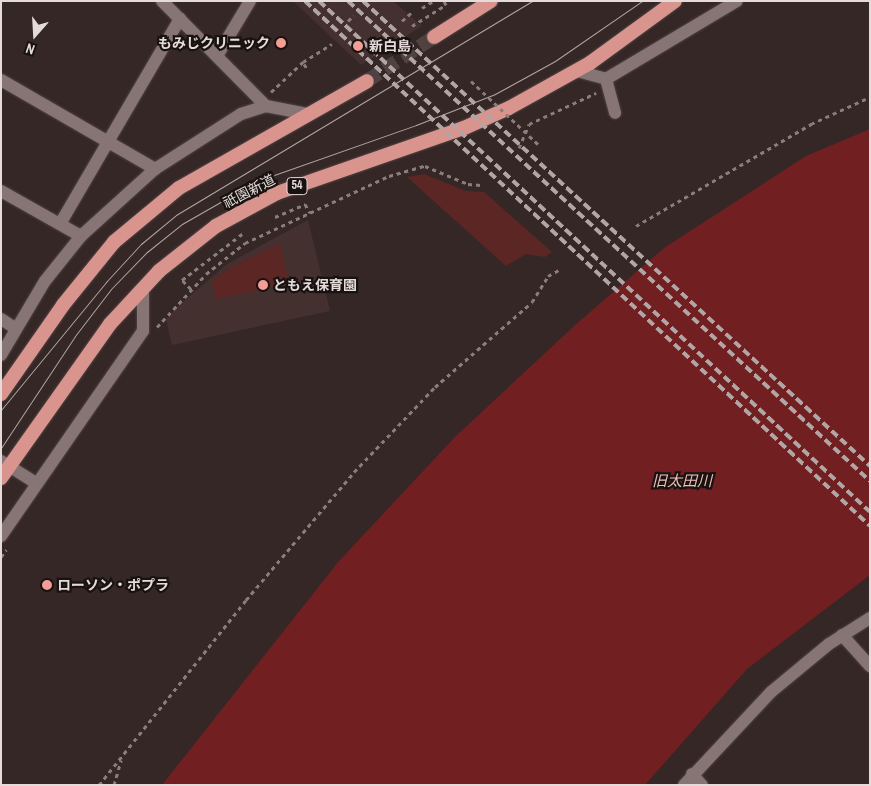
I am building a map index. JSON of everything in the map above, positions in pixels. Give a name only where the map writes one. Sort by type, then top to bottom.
[{"type":"highway","points":[[434,38],[491,1]]},
{"type":"highway","name":"祇園新道","points":[[1,478],[5,464],[110,324],[143,288],[216,226],[277,193],[464,128],[577,71],[675,1]]},
{"type":"highway","points":[[1,394],[63,304],[114,242],[179,188],[366,81]]},
{"type":"street","points":[[162,1],[265,101],[307,114]]},
{"type":"street","points":[[217,56],[250,1]]},
{"type":"street","points":[[604,85],[737,1]]},
{"type":"street","points":[[60,224],[180,18]]},
{"type":"street","points":[[577,71],[604,85],[615,114]]},
{"type":"street","points":[[1,80],[155,170]]},
{"type":"street","points":[[1,355],[15,328],[45,281],[81,236],[155,170],[241,114],[265,101]]},
{"type":"street","points":[[1,191],[81,236]]},
{"type":"street","points":[[6,539],[36,482],[148,332],[143,288]]},
{"type":"street","points":[[1,319],[15,328]]},
{"type":"street","points":[[5,464],[36,482]]},
{"type":"street","points":[[684,785],[692,774],[771,692],[842,634],[870,618]]},
{"type":"street","points":[[842,634],[870,666]]},
{"type":"street","points":[[692,774],[702,785]]},
{"type":"path","points":[[422,8],[433,1]]},
{"type":"path","points":[[412,26],[446,5],[444,1]]},
{"type":"path","points":[[402,21],[412,12]]},
{"type":"path","points":[[348,21],[354,15]]},
{"type":"path","points":[[265,101],[304,64],[332,44]]},
{"type":"path","points":[[304,64],[308,70]]},
{"type":"path","points":[[471,81],[541,147]]},
{"type":"path","points":[[519,148],[529,124],[604,85]]},
{"type":"path","points":[[636,226],[811,124],[870,97]]},
{"type":"path","points":[[148,332],[191,289],[245,243],[389,176],[425,166],[468,184],[481,185]]},
{"type":"path","points":[[275,217],[305,204],[310,213]]},
{"type":"path","points":[[191,289],[182,280],[242,234]]},
{"type":"path","points":[[100,785],[246,600],[354,472],[435,387],[532,302],[548,276],[559,270]]},
{"type":"path","points":[[1,558],[6,539]]},
{"type":"path","points":[[114,785],[121,757]]},
{"type":"shaded area","points":[[293,1],[393,1],[422,26],[361,65]]},
{"type":"shaded area","points":[[424,174],[466,191],[484,192],[552,252],[545,257],[526,254],[506,266],[407,177]]},
{"type":"shaded area","name":"ともえ保育園","points":[[308,220],[330,311],[172,345],[166,319],[177,307],[227,264]]},
{"type":"shaded area","points":[[280,243],[289,284],[216,299],[212,281],[229,268]]},
{"type":"water","name":"旧太田川","points":[[870,129],[870,575],[747,669],[645,785],[162,785],[339,561],[455,437],[574,326],[664,248],[806,156]]},
{"type":"tunnel","points":[[367,81],[434,37]]},
{"type":"tram line","points":[[1,410],[106,282],[141,244],[176,215],[532,1]]},
{"type":"tram line","points":[[1,448],[75,336],[111,289],[147,252],[182,224],[257,181],[416,125],[495,94],[555,61],[642,1]]},
{"type":"railway","points":[[305,1],[870,526]]},
{"type":"railway","points":[[319,1],[870,512]]},
{"type":"railway","points":[[348,1],[870,481]]},
{"type":"railway","points":[[363,1],[870,466]]},
{"type":"place","name":"もみじクリニック","points":[[281,43]]},
{"type":"place","name":"新白島","points":[[358,46]]},
{"type":"place","name":"ともえ保育園","points":[[263,285]]},
{"type":"place","name":"ローソン・ポプラ","points":[[47,585]]}]
